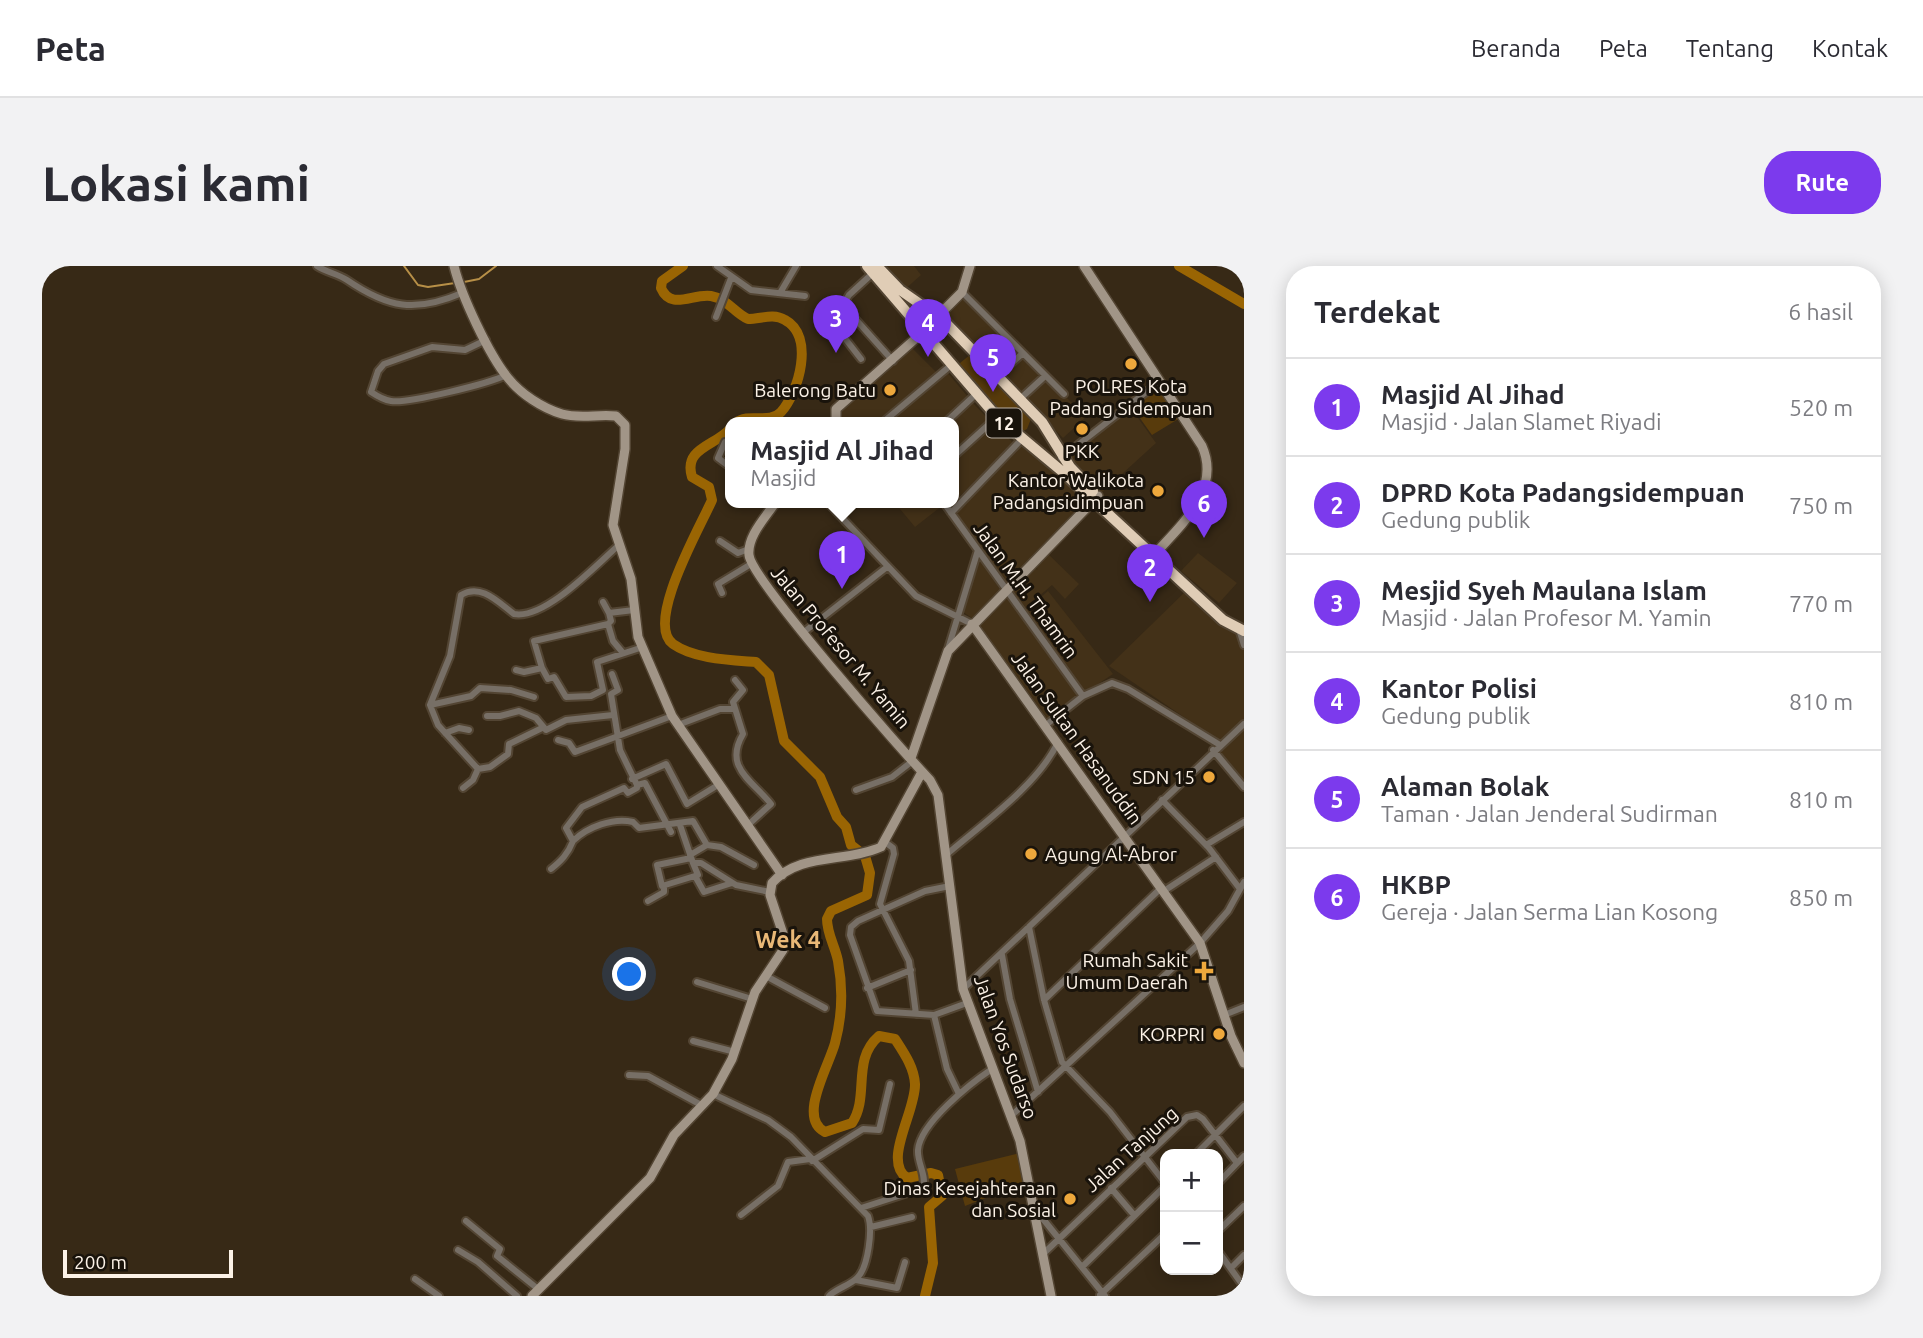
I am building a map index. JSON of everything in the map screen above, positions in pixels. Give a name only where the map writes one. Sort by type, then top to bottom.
[{"type":"highway","name":"12","points":[[872,268],[938,316],[1020,399],[1047,427],[1056,443],[1058,460]]},
{"type":"highway","name":"12","points":[[872,268],[950,366],[997,417],[1021,440],[1058,460],[1154,555],[1227,614],[1238,627]]},
{"type":"highway","points":[[921,316],[938,316],[939,333],[922,332],[921,316]]},
{"type":"highway","points":[[1043,454],[1056,443]]},
{"type":"street","points":[[317,266],[345,279],[371,297],[396,306],[423,304],[461,290]]},
{"type":"street","points":[[717,266],[751,290],[805,296]]},
{"type":"street","points":[[780,293],[796,266]]},
{"type":"street","points":[[938,316],[962,292],[970,266]]},
{"type":"street","points":[[1084,266],[1202,446],[1208,467],[1196,507],[1154,555]]},
{"type":"street","points":[[861,359],[838,327],[836,317],[842,304],[872,268]]},
{"type":"street","points":[[455,270],[461,290],[506,375],[530,398],[558,413],[570,416],[616,416],[622,419],[626,434],[625,449],[613,512],[619,545],[631,579],[634,610],[643,647],[672,716],[782,875]]},
{"type":"street","points":[[716,317],[731,278]]},
{"type":"street","points":[[962,292],[1044,377],[1064,394]]},
{"type":"street","points":[[842,304],[893,361]]},
{"type":"street","points":[[836,417],[836,409],[893,361],[922,332]]},
{"type":"street","points":[[486,340],[468,350],[432,347],[384,365],[378,371],[371,392],[391,401],[410,400],[488,384],[506,375]]},
{"type":"street","points":[[997,376],[1023,353]]},
{"type":"street","points":[[891,417],[950,366]]},
{"type":"street","points":[[1020,399],[1044,377]]},
{"type":"street","points":[[1058,460],[1159,382]]},
{"type":"street","points":[[951,417],[975,395]]},
{"type":"street","points":[[959,451],[997,417]]},
{"type":"street","points":[[959,505],[1021,440]]},
{"type":"street","points":[[725,442],[719,458],[725,463]]},
{"type":"street","points":[[948,651],[1096,499]]},
{"type":"street","points":[[720,541],[738,554],[749,549],[752,538],[772,508]]},
{"type":"street","points":[[833,508],[887,567],[923,601],[972,624]]},
{"type":"street","name":"Jalan M.H. Thamrin","points":[[948,508],[1083,696]]},
{"type":"street","points":[[951,513],[956,508]]},
{"type":"street","points":[[478,769],[438,725],[430,705],[434,689],[450,656],[461,595],[467,591],[483,592],[514,614],[536,611],[561,596],[619,545]]},
{"type":"street","name":"Jalan Profesor M. Yamin","points":[[749,549],[751,564],[804,632],[922,772]]},
{"type":"street","points":[[856,790],[894,776],[910,763],[948,651],[978,550]]},
{"type":"street","points":[[722,593],[718,584],[751,564]]},
{"type":"street","points":[[804,632],[887,567]]},
{"type":"street","points":[[603,602],[609,613],[611,621],[608,624],[613,641],[622,653]]},
{"type":"street","points":[[609,613],[634,610]]},
{"type":"street","points":[[608,624],[533,642],[548,679],[554,677],[566,697],[591,696],[603,690],[597,662],[643,647]]},
{"type":"street","name":"Jalan Sultan Hasanuddin","points":[[972,624],[1126,835],[1200,943],[1224,1015],[1244,1063]]},
{"type":"street","points":[[1238,627],[1244,645]]},
{"type":"street","points":[[516,670],[526,672],[542,668]]},
{"type":"street","points":[[573,841],[566,828],[582,807],[624,788],[628,793],[637,788],[617,736],[611,694],[618,690],[612,674]]},
{"type":"street","points":[[735,680],[743,690],[733,701],[743,734],[736,746],[742,774],[771,804],[748,825]]},
{"type":"street","points":[[1046,725],[1083,696],[1105,684],[1122,685],[1220,744]]},
{"type":"street","points":[[430,705],[471,696],[480,688],[511,690],[534,697]]},
{"type":"street","points":[[678,725],[720,709],[735,709]]},
{"type":"street","points":[[487,716],[519,711],[536,718],[542,728]]},
{"type":"street","points":[[478,769],[490,767],[507,754],[509,744],[542,728],[549,729],[566,720],[613,715]]},
{"type":"street","points":[[558,740],[569,743],[575,752],[672,716]]},
{"type":"street","points":[[963,989],[1002,955],[1213,750],[1244,724]]},
{"type":"street","points":[[445,733],[459,728],[469,730]]},
{"type":"street","points":[[947,855],[1034,776],[1050,758],[1058,742]]},
{"type":"street","points":[[1213,750],[1244,787]]},
{"type":"street","points":[[634,782],[666,764],[687,804],[718,785]]},
{"type":"street","points":[[463,789],[473,780],[478,769]]},
{"type":"street","points":[[882,845],[900,807],[922,772]]},
{"type":"street","name":"Jalan Yos Sudarso","points":[[922,772],[939,795],[963,989],[1012,1115],[1035,1209],[1051,1296]]},
{"type":"street","points":[[634,782],[645,783],[671,829]]},
{"type":"street","points":[[1162,800],[1206,845],[1240,889]]},
{"type":"street","points":[[551,869],[565,857],[573,841],[584,831],[620,820],[633,822],[639,828],[671,829],[694,822],[707,845]]},
{"type":"street","points":[[1206,845],[1244,822]]},
{"type":"street","points":[[664,888],[699,873],[691,859],[680,825]]},
{"type":"street","points":[[648,901],[664,892],[657,865],[691,859],[707,845],[721,847],[754,865]]},
{"type":"street","points":[[466,1221],[500,1249],[497,1256],[535,1293],[650,1178],[674,1135],[713,1094],[735,1052],[752,999],[780,957],[784,943],[769,892],[772,883],[802,863],[849,857],[882,845],[893,848],[894,854],[880,897],[882,911],[911,970],[916,1014]]},
{"type":"street","points":[[1044,1000],[1163,889],[1216,857]]},
{"type":"street","points":[[691,859],[732,883],[769,892]]},
{"type":"street","points":[[695,876],[704,892],[732,883]]},
{"type":"street","points":[[1012,1115],[1200,943],[1219,923],[1244,882]]},
{"type":"street","points":[[950,886],[929,889],[858,921],[850,929],[867,988],[877,1011],[934,1015],[967,1003]]},
{"type":"street","points":[[1029,927],[1044,1000],[1065,1066],[1110,1112],[1160,1178]]},
{"type":"street","points":[[1002,955],[1010,999],[1038,1092]]},
{"type":"street","points":[[867,988],[911,970]]},
{"type":"street","points":[[766,976],[825,1008]]},
{"type":"street","points":[[697,982],[752,999]]},
{"type":"street","points":[[1224,1015],[1244,1007]]},
{"type":"street","points":[[934,1015],[947,1069],[959,1094]]},
{"type":"street","points":[[693,1041],[735,1052]]},
{"type":"street","points":[[861,1208],[919,1191],[925,1180],[918,1150],[924,1136],[959,1094],[992,1069]]},
{"type":"street","points":[[629,1075],[648,1076],[703,1106]]},
{"type":"street","points":[[741,1215],[776,1189],[788,1162],[811,1160],[856,1136],[863,1129],[878,1131],[890,1084]]},
{"type":"street","points":[[713,1094],[780,1129],[868,1216],[871,1227],[864,1266],[856,1280],[829,1296]]},
{"type":"street","points":[[1201,1149],[1244,1106]]},
{"type":"street","name":"Jalan Tanjung","points":[[1043,1254],[1191,1115],[1200,1116],[1237,1163]]},
{"type":"street","points":[[1223,1178],[1244,1156]]},
{"type":"street","points":[[1111,1188],[1134,1215]]},
{"type":"street","points":[[1082,1267],[1160,1190]]},
{"type":"street","points":[[1223,1226],[1244,1206]]},
{"type":"street","points":[[1035,1209],[1102,1295],[1160,1239]]},
{"type":"street","points":[[871,1227],[912,1217]]},
{"type":"street","points":[[458,1250],[478,1262],[517,1296]]},
{"type":"street","points":[[1231,1268],[1244,1255]]},
{"type":"street","points":[[1223,1258],[1244,1287]]},
{"type":"street","points":[[856,1280],[890,1292],[898,1287],[905,1262]]},
{"type":"street","points":[[415,1279],[439,1296]]},
{"type":"shaded area","points":[[880,266],[914,266],[921,275],[903,291]]},
{"type":"shaded area","points":[[966,292],[1021,351],[999,371],[943,314]]},
{"type":"shaded area","name":"Balerong Batu","points":[[912,348],[936,372],[885,417],[840,417],[840,409]]},
{"type":"shaded area","points":[[971,354],[1032,416],[1027,429],[1019,433],[954,368]]},
{"type":"shaded area","points":[[1023,354],[1044,375],[1022,395],[1002,373]]},
{"type":"shaded area","points":[[946,371],[968,397],[948,417],[893,417]]},
{"type":"shaded area","points":[[1046,377],[1086,417],[1063,438],[1024,398]]},
{"type":"shaded area","points":[[1159,386],[1180,418],[1152,435],[1132,407]]},
{"type":"shaded area","points":[[971,401],[990,421],[959,449],[959,417],[954,417]]},
{"type":"shaded area","points":[[1130,407],[1156,443],[1099,495],[1065,456]]},
{"type":"shaded area","points":[[993,422],[1013,443],[959,497],[959,454]]},
{"type":"shaded area","points":[[1021,443],[1092,500],[1007,589],[953,512]]},
{"type":"shaded area","points":[[899,508],[939,508],[915,527]]},
{"type":"shaded area","points":[[1047,553],[1079,584],[1065,599],[1052,585],[1024,609],[1011,590],[1034,567],[1038,570],[1035,566]]},
{"type":"shaded area","points":[[1198,553],[1237,583],[1219,603],[1181,571]]},
{"type":"shaded area","points":[[980,559],[1001,591],[972,618],[963,612]]},
{"type":"shaded area","points":[[1187,590],[1240,637],[1244,647],[1244,720],[1219,741],[1109,666]]},
{"type":"shaded area","points":[[1048,591],[1113,674],[1083,694],[1026,610]]},
{"type":"shaded area","points":[[1007,593],[1081,696],[1046,722],[976,626]]},
{"type":"shaded area","points":[[1244,730],[1244,784],[1218,752]]},
{"type":"shaded area","points":[[1020,1153],[1028,1182],[965,1206],[955,1169]]},
{"type":"waterway","points":[[404,266],[418,285],[428,287],[455,283]]},
{"type":"waterway","points":[[464,282],[479,279],[496,266]]},
{"type":"waterway","points":[[683,266],[662,281],[661,288],[670,299],[711,296],[748,319],[771,317],[785,320],[800,338],[802,351],[798,378],[788,403],[774,417]]},
{"type":"waterway","points":[[1179,266],[1244,304]]},
{"type":"waterway","points":[[725,434],[702,448],[692,460],[692,477],[709,487],[712,500],[670,596],[665,616],[666,633],[673,644],[691,653],[756,662],[769,675],[784,741],[820,777],[837,817],[846,827],[851,845],[865,856],[870,873],[867,895],[831,911],[827,919],[840,971],[840,1013],[835,1043],[817,1091],[814,1115],[817,1125],[825,1132],[852,1123],[860,1101],[863,1067],[871,1046],[879,1036],[895,1039],[911,1066],[915,1084],[899,1148],[900,1170],[907,1178],[931,1173],[938,1175],[942,1196],[929,1207],[933,1263],[925,1296]]},
{"type":"place","name":"Mesjid Syeh Maulana Islam","points":[[836,353]]},
{"type":"place","name":"Kantor Polisi","points":[[928,357]]},
{"type":"place","name":"POLRES Kota Padang Sidempuan","points":[[1131,364]]},
{"type":"place","name":"Balerong Batu","points":[[890,390]]},
{"type":"place","name":"Alaman Bolak","points":[[993,392]]},
{"type":"place","name":"PKK","points":[[1082,429]]},
{"type":"place","name":"Kantor Walikota Padangsidimpuan","points":[[1158,491]]},
{"type":"place","name":"HKBP","points":[[1204,538]]},
{"type":"place","name":"Masjid Al Jihad","points":[[842,589]]},
{"type":"place","name":"DPRD Kota Padangsidempuan","points":[[1150,602]]},
{"type":"place","name":"SDN 15","points":[[1209,777]]},
{"type":"place","name":"Agung Al-Abror","points":[[1031,854]]},
{"type":"place","name":"Rumah Sakit Umum Daerah","points":[[1204,971]]},
{"type":"place","name":"KORPRI","points":[[1219,1034]]},
{"type":"place","name":"Dinas Kesejahteraan dan Sosial","points":[[1070,1199]]},
{"type":"district","name":"Wek 4","points":[[788,939]]}]
